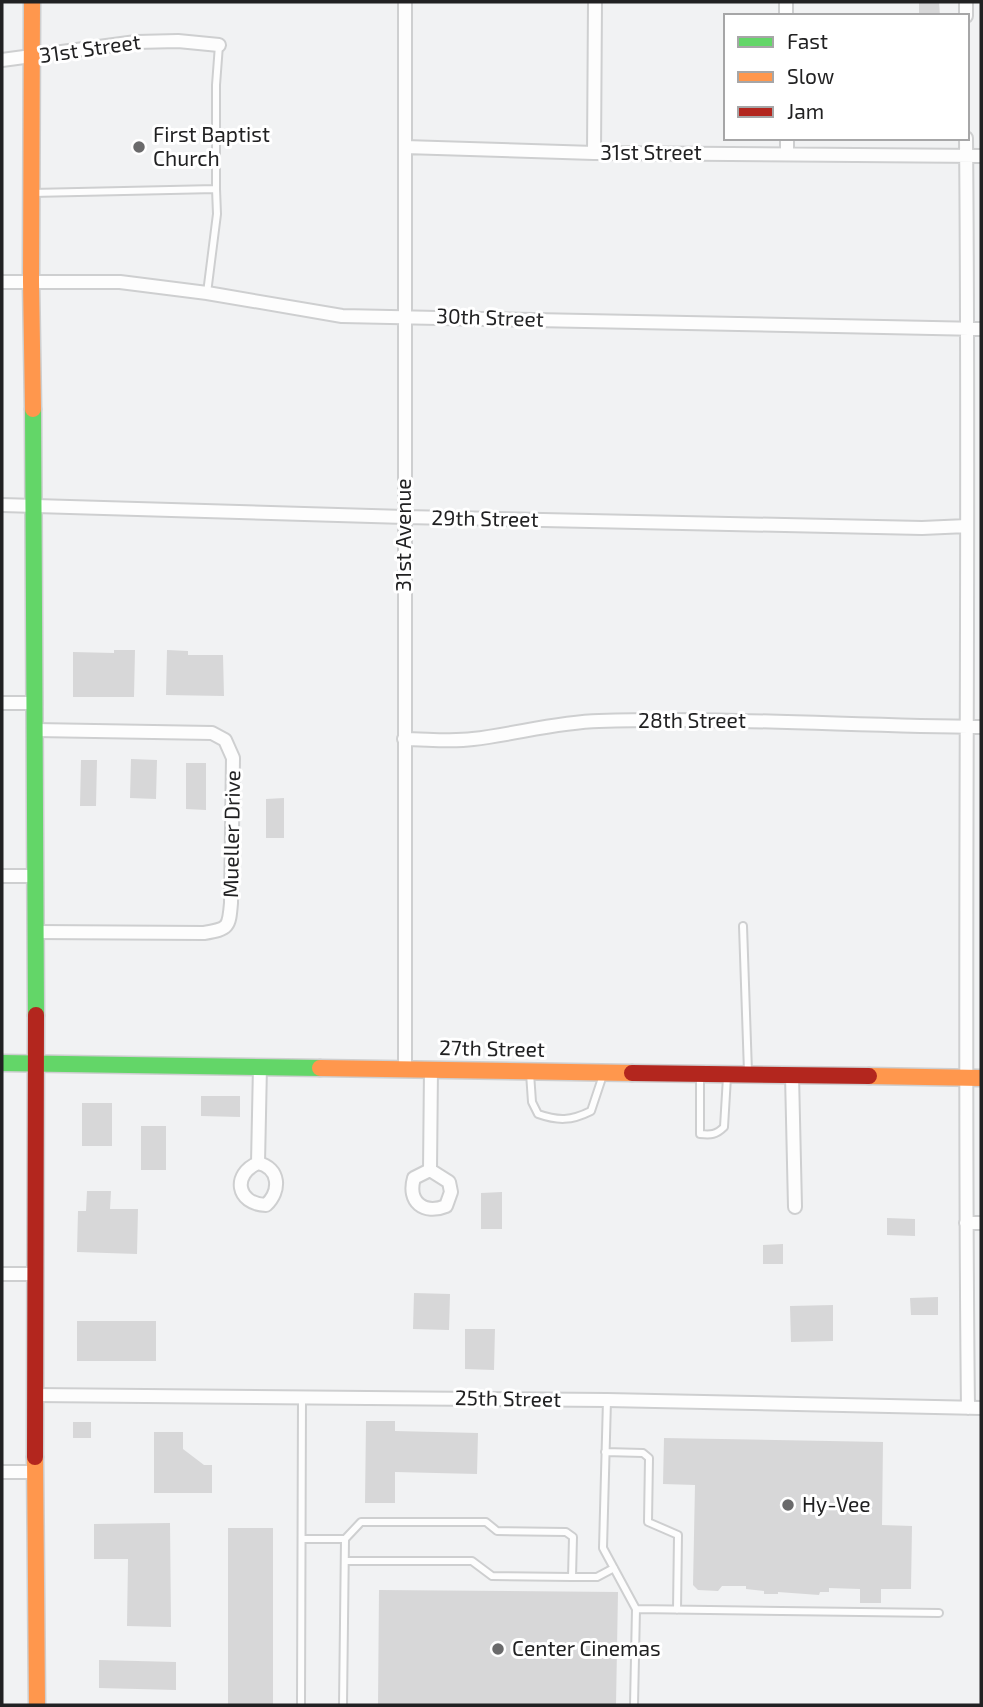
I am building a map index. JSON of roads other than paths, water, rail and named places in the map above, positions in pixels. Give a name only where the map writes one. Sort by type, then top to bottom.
[{"type":"main road","points":[[32,2],[37,1705]]},
{"type":"main road","name":"27th Street","points":[[2,1063],[973,1078]]},
{"type":"street","name":"31st Avenue","points":[[405,2],[405,1069]]},
{"type":"street","points":[[594,153],[595,2]]},
{"type":"street","name":"31st Street","points":[[2,60],[136,42],[178,41],[219,45]]},
{"type":"street","points":[[787,140],[787,153]]},
{"type":"street","points":[[966,140],[975,329],[967,526],[966,904],[973,1078],[966,1223],[975,1408]]},
{"type":"street","name":"31st Street","points":[[405,147],[594,153],[981,156]]},
{"type":"street","name":"30th Street","points":[[2,282],[120,282],[206,293],[342,316],[975,329]]},
{"type":"street","name":"29th Street","points":[[2,505],[405,517],[922,528],[967,526]]},
{"type":"street","points":[[2,703],[36,703]]},
{"type":"street","name":"28th Street","points":[[404,739],[470,740],[558,724],[608,720],[709,719],[863,726],[981,727]]},
{"type":"street","name":"Mueller Drive","points":[[36,730],[212,733],[225,740],[233,758],[231,903],[229,923],[223,930],[204,933],[36,932]]},
{"type":"street","points":[[2,876],[36,876]]},
{"type":"street","points":[[966,904],[981,904]]},
{"type":"street","points":[[258,1163],[260,1066]]},
{"type":"street","points":[[430,1170],[432,1069]]},
{"type":"street","points":[[792,1075],[795,1207]]},
{"type":"street","points":[[966,1223],[981,1223]]},
{"type":"street","points":[[2,1274],[35,1273]]},
{"type":"street","name":"25th Street","points":[[35,1395],[607,1400],[975,1408]]},
{"type":"street","points":[[2,1472],[35,1472]]},
{"type":"lane","points":[[206,293],[217,214],[216,85],[219,45]]},
{"type":"lane","points":[[31,193],[216,189]]},
{"type":"lane","points":[[743,926],[748,1074]]},
{"type":"lane","points":[[530,1071],[532,1102],[538,1114],[561,1120],[575,1119],[591,1111],[604,1072]]},
{"type":"lane","points":[[700,1073],[700,1134],[709,1135],[717,1134],[724,1127],[727,1074]]},
{"type":"lane","points":[[302,1397],[302,1705]]},
{"type":"lane","points":[[607,1400],[603,1548],[636,1609],[634,1705]]},
{"type":"lane","points":[[606,1452],[643,1453],[649,1458],[649,1522],[678,1535],[677,1610]]},
{"type":"lane","points":[[343,1705],[345,1539],[361,1521],[486,1522],[497,1531],[566,1532],[573,1537],[572,1577]]},
{"type":"lane","points":[[302,1539],[345,1539]]},
{"type":"lane","points":[[345,1561],[472,1561],[492,1576],[597,1577],[614,1568]]},
{"type":"lane","points":[[636,1609],[939,1613]]},
{"type":"place","name":"First Baptist Church","points":[[139,147]]},
{"type":"place","name":"Hy-Vee","points":[[788,1505]]},
{"type":"place","name":"Center Cinemas","points":[[498,1649]]}]
